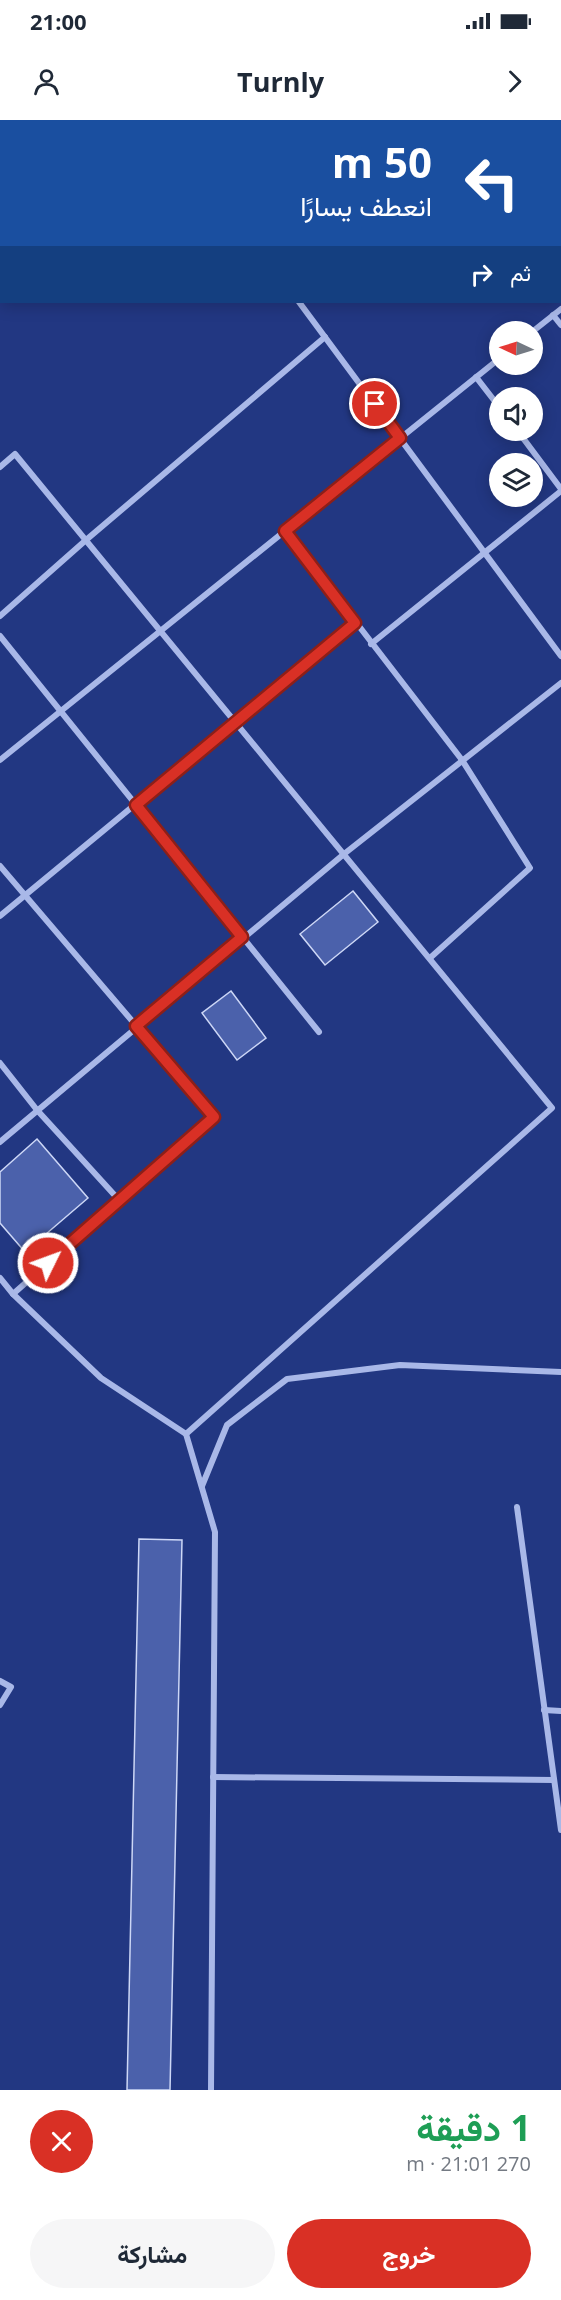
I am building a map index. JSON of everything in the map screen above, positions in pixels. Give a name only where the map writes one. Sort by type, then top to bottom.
[{"type":"street","points":[[300,303],[561,656]]},
{"type":"street","points":[[543,323],[561,309]]},
{"type":"street","points":[[553,315],[561,325]]},
{"type":"street","points":[[0,616],[325,337]]},
{"type":"street","points":[[0,760],[489,367]]},
{"type":"street","points":[[476,377],[489,394]]},
{"type":"street","points":[[371,644],[561,490],[525,441]]},
{"type":"street","points":[[0,467],[15,454],[552,1108],[186,1434]]},
{"type":"street","points":[[285,531],[462,760],[530,868],[430,958]]},
{"type":"street","points":[[0,916],[355,623]]},
{"type":"street","points":[[0,636],[319,1032]]},
{"type":"street","points":[[0,1142],[242,937],[561,683]]},
{"type":"street","points":[[0,866],[214,1117],[13,1294]]},
{"type":"street","points":[[0,1064],[37,1110],[119,1200]]},
{"type":"street","points":[[0,1278],[13,1294],[100,1378],[186,1434],[215,1532],[211,2090]]},
{"type":"street","points":[[201,1487],[227,1425],[287,1379],[399,1365],[561,1372]]},
{"type":"street","points":[[517,1507],[561,1830]]},
{"type":"street","points":[[0,1681],[11,1687],[0,1705]]},
{"type":"street","points":[[544,1710],[561,1711]]},
{"type":"street","points":[[213,1777],[554,1780]]},
{"type":"building","points":[[353,891],[378,922],[325,965],[300,934]]},
{"type":"building","points":[[231,991],[266,1038],[237,1060],[202,1013]]},
{"type":"building","points":[[37,1139],[88,1198],[25,1252],[0,1223],[0,1172]]},
{"type":"building","points":[[139,1539],[182,1540],[170,2090],[127,2090]]},
{"type":"route","points":[[48,1263],[214,1117],[136,1026],[242,937],[136,805],[355,623],[285,531],[400,438],[375,404]]}]
